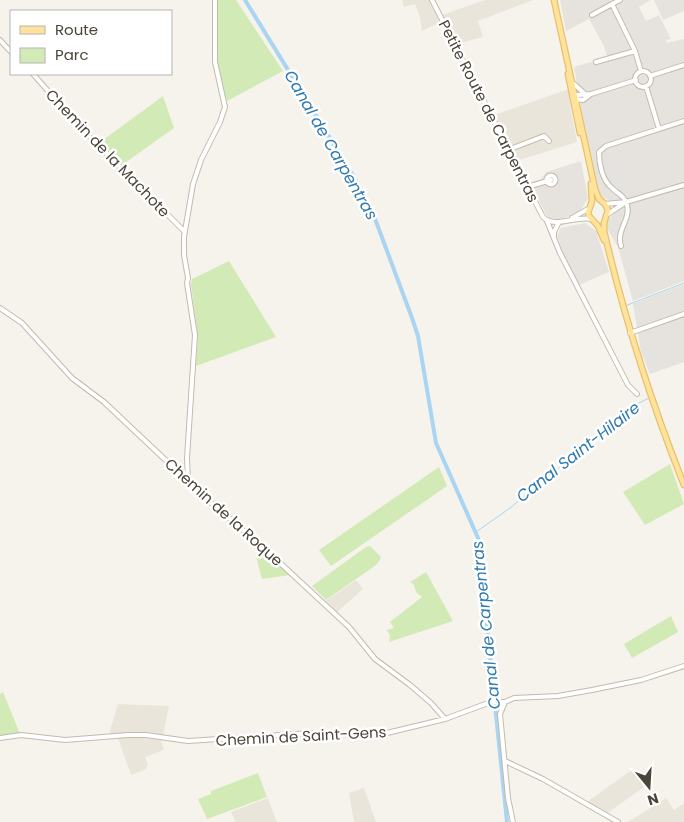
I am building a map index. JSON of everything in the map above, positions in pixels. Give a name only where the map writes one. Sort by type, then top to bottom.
[{"type":"main road","points":[[554,0],[592,191],[592,203],[588,213],[601,232],[612,266]]},
{"type":"main road","points":[[572,85],[595,189],[603,203],[608,207],[604,231],[630,333],[684,485]]},
{"type":"main road","points":[[592,203],[603,203]]},
{"type":"main road","points":[[593,220],[605,219]]},
{"type":"street","points":[[188,482],[187,458],[195,335],[184,256],[184,231],[193,184],[201,160],[220,122],[225,107],[215,62],[215,0]]},
{"type":"street","name":"Petite Route de Carpentras","points":[[432,0],[542,217],[547,221],[554,239],[628,385],[637,394]]},
{"type":"street","points":[[592,15],[620,0]]},
{"type":"street","points":[[612,4],[635,51],[641,71]]},
{"type":"street","points":[[0,40],[10,51]]},
{"type":"street","points":[[596,62],[635,51]]},
{"type":"street","points":[[650,76],[684,65]]},
{"type":"street","points":[[641,71],[648,72],[650,76],[651,81],[646,86]]},
{"type":"street","points":[[636,80],[636,76],[641,71]]},
{"type":"street","name":"Chemin de la Machote","points":[[34,75],[81,128],[184,231]]},
{"type":"street","points":[[636,80],[638,84],[646,86]]},
{"type":"street","points":[[575,99],[586,94],[636,80]]},
{"type":"street","points":[[572,85],[586,94]]},
{"type":"street","points":[[646,86],[659,129]]},
{"type":"street","points":[[579,112],[583,100],[591,94]]},
{"type":"street","points":[[575,99],[583,100]]},
{"type":"street","points":[[621,246],[620,232],[627,216],[628,208],[621,194],[605,181],[599,152],[606,146],[684,121]]},
{"type":"street","points":[[508,150],[544,136],[549,141]]},
{"type":"street","points":[[527,187],[549,180]]},
{"type":"street","points":[[608,214],[626,202],[684,185]]},
{"type":"street","points":[[603,203],[626,202]]},
{"type":"street","points":[[547,221],[554,223],[570,219],[588,209]]},
{"type":"street","points":[[570,219],[593,220]]},
{"type":"street","points":[[554,239],[554,232],[559,222]]},
{"type":"street","name":"Chemin de la Roque","points":[[0,308],[22,323],[72,378],[104,402],[188,482],[266,548],[349,627],[375,659],[431,702],[445,719]]},
{"type":"street","points":[[630,333],[684,314]]},
{"type":"street","name":"Chemin de Saint-Gens","points":[[0,738],[21,735],[65,740],[128,735],[195,741],[311,733],[372,735],[404,730],[445,719],[495,701],[505,702],[514,698],[558,696],[600,689],[641,680],[684,666]]},
{"type":"street","points":[[505,702],[500,714],[508,798],[513,822]]},
{"type":"street","points":[[505,761],[618,822]]},
{"type":"shaded area","points":[[402,0],[429,0],[441,22],[422,31],[420,17],[415,4],[404,7]]},
{"type":"shaded area","points":[[485,0],[533,0],[478,21],[483,37],[456,44],[442,15]]},
{"type":"shaded area","points":[[560,0],[651,0],[639,7],[646,21],[659,15],[671,39],[666,40],[667,43],[684,39],[684,281],[633,301],[618,247],[605,225],[615,212],[613,202],[600,196],[574,67],[607,57],[604,46],[589,19],[566,31]]},
{"type":"shaded area","points":[[654,0],[684,0],[684,11],[663,20]]},
{"type":"shaded area","points":[[569,89],[577,142],[516,161],[494,115]]},
{"type":"shaded area","points":[[613,159],[621,181],[627,185],[624,188],[613,184],[609,180],[605,162]]},
{"type":"shaded area","points":[[581,161],[588,198],[579,213],[554,221],[548,218],[529,181],[541,179],[546,172]]},
{"type":"shaded area","points":[[585,223],[596,231],[609,272],[579,285],[564,256],[557,235],[561,228]]},
{"type":"shaded area","points":[[684,284],[684,362],[650,374],[641,352],[633,304]]},
{"type":"shaded area","points":[[659,347],[665,367],[650,372],[643,353]]},
{"type":"shaded area","points":[[356,580],[363,589],[337,612],[326,601]]},
{"type":"shaded area","points":[[118,704],[169,706],[163,736],[141,732],[109,734]]},
{"type":"shaded area","points":[[135,737],[161,740],[164,750],[145,757],[148,765],[146,769],[131,775],[118,738]]},
{"type":"shaded area","points":[[633,769],[644,787],[606,814],[587,802]]},
{"type":"shaded area","points":[[364,788],[376,822],[354,822],[349,793]]},
{"type":"shaded area","points":[[268,798],[277,822],[236,822],[231,812]]},
{"type":"shaded area","points":[[666,798],[674,810],[684,803],[684,822],[628,822]]},
{"type":"green space","points":[[216,0],[236,0],[283,71],[227,101],[216,64]]},
{"type":"green space","points":[[163,96],[174,128],[122,165],[99,143]]},
{"type":"green space","points":[[229,261],[276,337],[196,366],[198,336],[191,285],[192,279]]},
{"type":"green space","points":[[670,464],[684,504],[645,525],[623,492]]},
{"type":"green space","points":[[439,467],[447,486],[331,566],[319,550]]},
{"type":"green space","points":[[370,546],[381,557],[376,565],[326,600],[312,586],[366,547]]},
{"type":"green space","points":[[266,553],[290,575],[262,579],[256,556]]},
{"type":"green space","points":[[426,572],[453,621],[389,642],[390,635],[386,630],[394,628],[390,622],[422,597],[416,592],[414,585],[410,582]]},
{"type":"green space","points":[[671,616],[678,632],[632,658],[624,644]]},
{"type":"green space","points":[[3,692],[20,734],[0,737],[0,694]]},
{"type":"green space","points":[[258,773],[267,797],[207,819],[198,799],[211,794],[211,791]]},
{"type":"waterway","name":"Canal de Carpentras","points":[[245,0],[371,208],[418,336],[436,443],[478,538],[507,822]]},
{"type":"waterway","name":"Canal Saint-Hilaire","points":[[625,306],[684,283]]},
{"type":"waterway","name":"Canal Saint-Hilaire","points":[[476,532],[510,508],[635,405],[651,397]]}]
